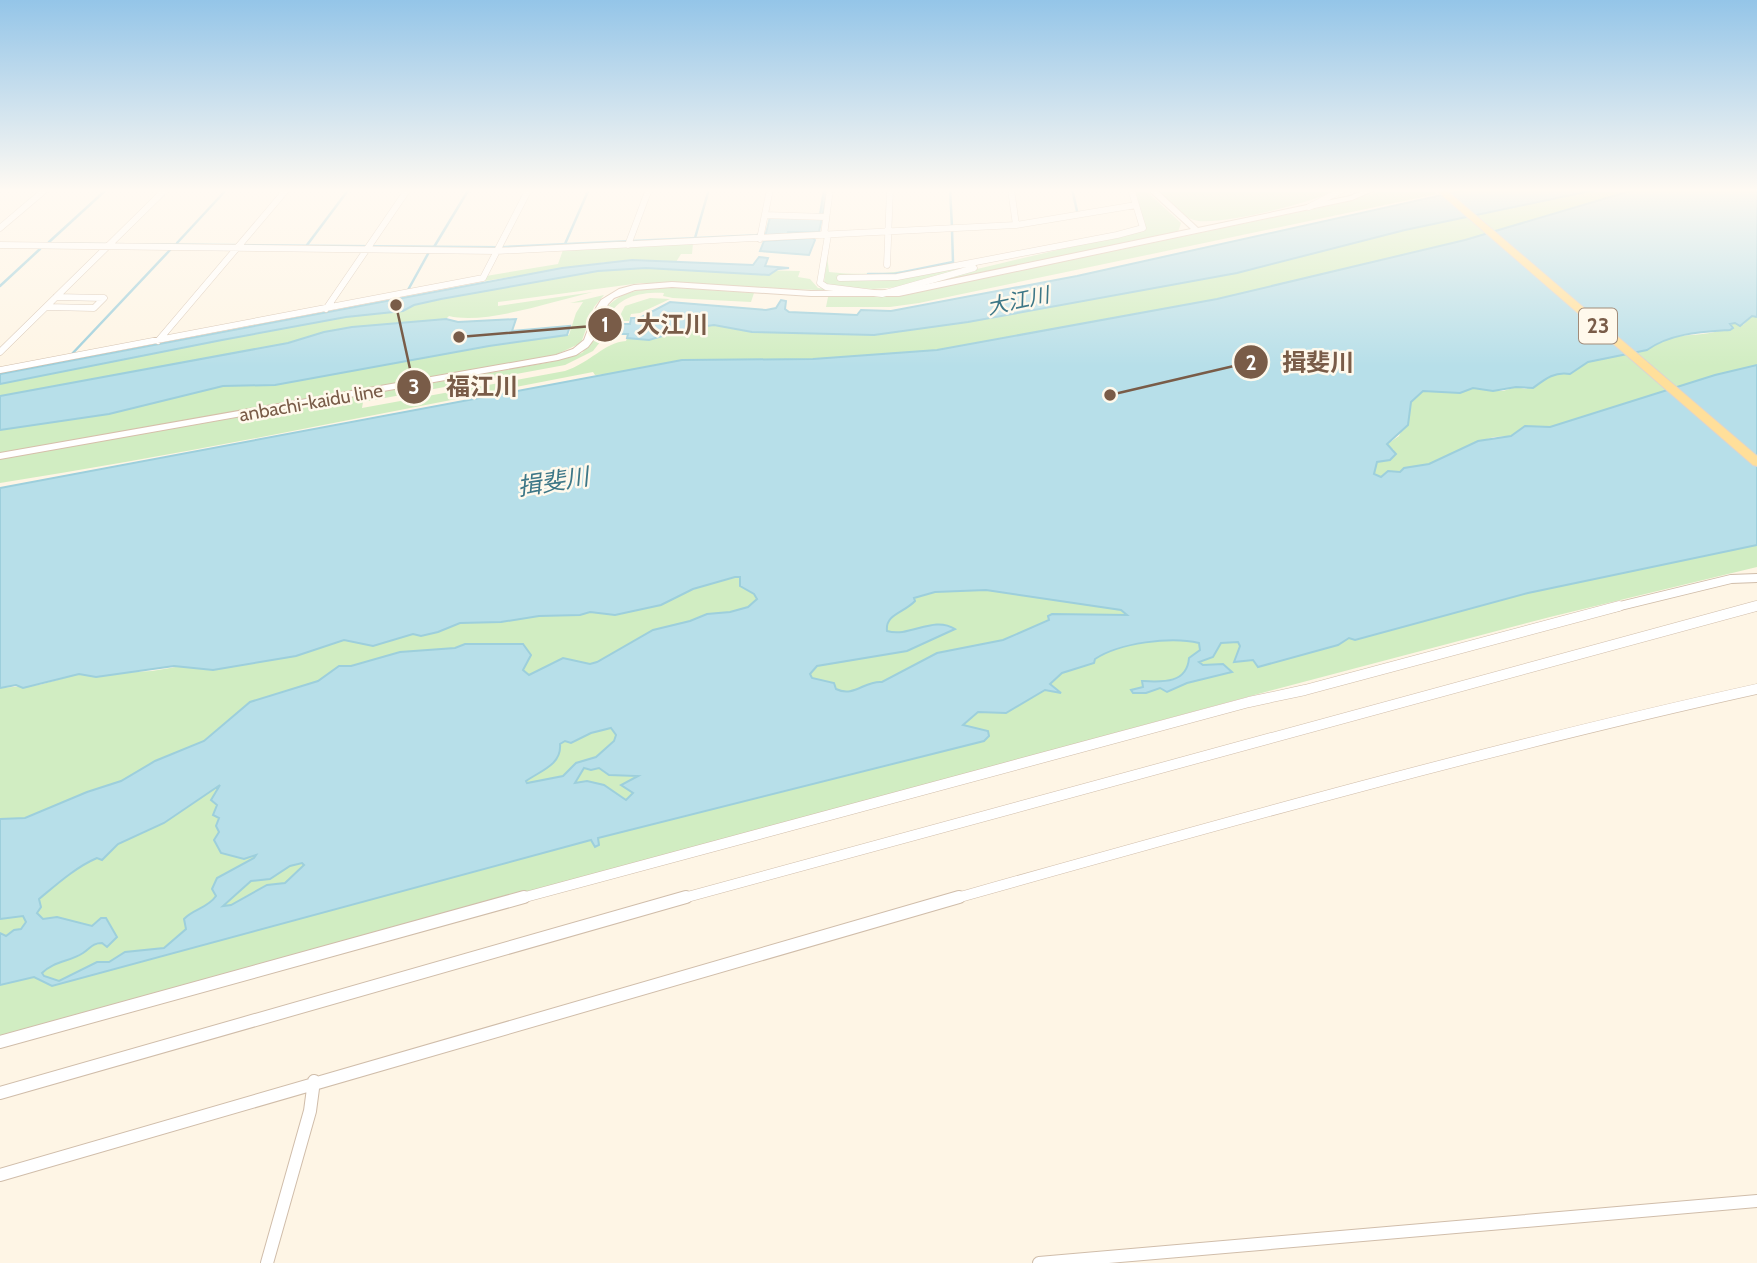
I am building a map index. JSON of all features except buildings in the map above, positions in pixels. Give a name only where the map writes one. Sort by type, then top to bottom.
[{"type":"main road","name":"anbachi-kaidu line","points":[[0,456],[555,358],[570,354],[587,342],[598,311],[609,298],[638,287],[679,286],[825,294],[881,294],[931,287],[1117,248]]},
{"type":"main road","name":"23","points":[[1507,248],[1757,462]]},
{"type":"street","points":[[0,352],[106,248]]},
{"type":"street","points":[[158,341],[237,248]]},
{"type":"street","points":[[360,248],[520,248]]},
{"type":"street","points":[[326,309],[368,248]]},
{"type":"street","points":[[824,248],[820,283],[826,287],[881,294],[1029,253]]},
{"type":"street","points":[[887,248],[887,265]]},
{"type":"street","points":[[840,278],[897,277],[1052,248]]},
{"type":"street","points":[[0,370],[483,278],[497,249]]},
{"type":"street","points":[[46,307],[94,308],[104,298],[55,297]]},
{"type":"street","points":[[0,1042],[1248,702],[1305,690],[1555,622],[1731,579],[1757,578]]},
{"type":"street","points":[[0,1093],[640,910],[1757,606]]},
{"type":"street","points":[[0,1175],[314,1082],[1265,811],[1629,717],[1757,689]]},
{"type":"street","points":[[267,1263],[310,1111],[314,1082]]},
{"type":"street","points":[[1039,1263],[1757,1201]]},
{"type":"green space","points":[[693,248],[692,254],[681,254],[676,262],[606,262],[485,281],[486,276],[558,264],[563,250]]},
{"type":"green space","points":[[1066,248],[1111,248],[896,290],[954,277],[952,275]]},
{"type":"green space","points":[[1128,248],[1181,248],[919,303],[890,307],[826,307],[828,297],[888,296],[919,292]]},
{"type":"green space","points":[[1335,248],[1432,248],[1217,299],[937,350],[595,375],[593,372],[223,444],[0,483],[0,459],[551,362],[582,353],[596,337],[604,337],[593,351],[565,365],[363,402],[362,408],[565,371],[611,345],[626,341],[627,338],[649,340],[686,329],[715,325],[752,332],[874,335],[968,322],[1237,273]]},
{"type":"green space","points":[[827,255],[829,272],[861,274],[957,264],[882,280],[999,259],[900,287],[873,289],[830,287],[824,283]]},
{"type":"green space","points":[[645,268],[800,271],[798,277],[810,279],[818,288],[867,292],[641,283],[498,302],[498,306],[593,292],[500,315],[464,318],[449,316],[446,319],[346,329],[288,343],[0,396],[0,384],[346,317],[403,311],[414,305],[516,284],[598,271]]},
{"type":"green space","points":[[655,288],[754,293],[751,302],[673,298],[663,296],[664,293],[647,293],[624,300],[617,305],[608,319],[600,318],[606,308],[623,295]]},
{"type":"green space","points":[[604,295],[594,307],[581,343],[551,357],[0,453],[0,430],[109,414],[223,386],[275,385],[489,346],[569,335],[576,313],[583,302],[570,303]]},
{"type":"green space","points":[[650,298],[670,299],[640,313],[631,314],[629,321],[617,321],[625,306]]},
{"type":"green space","points":[[1752,316],[1757,317],[1757,423],[1494,437],[1426,465],[1405,468],[1400,472],[1393,471],[1381,477],[1374,474],[1377,462],[1385,461],[1394,450],[1386,445],[1399,436],[1411,402],[1423,391],[1460,393],[1473,388],[1503,391],[1516,387],[1526,389],[1560,372],[1570,374],[1588,362],[1647,350],[1672,338],[1715,332],[1735,323],[1743,325]]},
{"type":"green space","points":[[1757,545],[1757,567],[1550,617],[1269,691],[0,1036],[0,897],[212,784],[334,744],[555,850],[592,840],[594,846],[599,844],[597,838],[714,808],[954,718],[1130,639],[1349,637],[1355,640],[1528,593]]},
{"type":"green space","points":[[740,577],[740,586],[754,594],[759,605],[633,661],[214,741],[0,838],[0,688],[39,685],[79,674],[96,677],[152,671],[453,621],[683,594]]},
{"type":"green space","points":[[926,582],[1160,608],[863,715],[798,670]]},
{"type":"green space","points":[[616,718],[642,753],[636,803],[485,777]]},
{"type":"water","points":[[348,248],[531,248],[493,250]]},
{"type":"water","points":[[761,248],[812,248],[809,255],[760,251]]},
{"type":"water","points":[[1203,248],[1335,248],[1237,273],[968,322],[874,335],[752,332],[714,325],[686,329],[649,340],[627,338],[628,334],[619,334],[621,324],[630,324],[631,318],[640,318],[670,302],[766,310],[776,308],[781,300],[786,301],[785,309],[789,312],[857,315],[861,310],[891,311],[1077,276]]},
{"type":"water","points":[[1432,248],[1757,248],[1757,317],[1752,316],[1740,326],[1730,324],[1733,328],[1730,330],[1676,337],[1647,350],[1588,362],[1570,374],[1555,375],[1533,388],[1516,387],[1493,391],[1473,388],[1460,393],[1423,391],[1411,402],[1408,425],[1387,444],[1396,454],[1390,460],[1377,462],[1374,474],[1381,477],[1388,471],[1400,472],[1404,468],[1429,464],[1478,441],[1511,436],[1525,426],[1550,427],[1715,375],[1757,365],[1757,545],[1528,593],[1355,640],[1349,638],[1338,645],[1258,667],[1253,660],[1234,662],[1240,646],[1238,642],[1221,643],[1213,657],[1199,662],[1203,665],[1223,664],[1232,672],[1187,683],[1167,692],[1160,688],[1146,693],[1133,693],[1131,690],[1143,687],[1142,681],[1165,681],[1179,677],[1184,673],[1189,658],[1200,650],[1199,643],[1174,640],[1131,645],[1105,653],[1095,659],[1094,663],[1062,673],[1050,684],[1061,693],[1045,690],[1006,713],[978,712],[963,725],[988,731],[989,736],[984,741],[598,838],[599,845],[595,847],[591,840],[52,986],[34,977],[0,985],[0,933],[6,936],[21,929],[26,922],[23,916],[0,919],[0,819],[25,818],[121,781],[155,761],[204,741],[250,702],[318,681],[339,666],[351,666],[400,652],[455,648],[465,644],[523,644],[531,655],[523,670],[529,675],[563,658],[590,664],[597,662],[653,630],[707,614],[748,607],[757,599],[754,594],[740,586],[740,577],[735,577],[693,589],[661,605],[615,615],[590,612],[501,622],[460,623],[438,632],[421,636],[413,634],[373,646],[344,640],[296,656],[213,670],[174,666],[96,677],[79,674],[23,688],[16,685],[0,688],[0,488],[682,360],[813,359],[937,350],[1217,299]],"holes":[[[986,590],[1121,610],[1127,615],[1052,614],[1048,616],[1049,620],[1003,640],[937,653],[882,682],[854,690],[836,689],[834,683],[812,678],[810,674],[817,666],[907,651],[955,629],[938,624],[904,632],[887,631],[892,617],[911,605],[915,601],[914,598],[935,592]],[[611,728],[616,735],[614,741],[596,757],[576,763],[563,776],[527,783],[526,781],[554,762],[558,757],[560,744],[565,741],[571,743],[591,733]],[[584,768],[599,768],[609,775],[638,776],[621,785],[633,793],[626,800],[604,785],[587,781],[575,783]],[[220,785],[211,800],[217,805],[213,815],[219,818],[216,826],[219,832],[214,840],[221,853],[244,859],[256,855],[217,878],[212,889],[216,896],[184,919],[186,929],[164,948],[125,952],[109,962],[97,962],[59,981],[44,976],[42,973],[52,966],[78,956],[96,944],[102,943],[107,947],[117,937],[106,918],[101,918],[92,926],[57,917],[43,919],[37,913],[41,907],[39,899],[82,866],[97,858],[102,860],[118,844],[164,823]],[[302,863],[304,865],[285,883],[267,885],[231,905],[223,906],[251,881],[270,879],[290,866]]]},
{"type":"water","points":[[759,257],[768,258],[765,266],[789,268],[778,269],[769,275],[646,268],[598,271],[441,299],[414,305],[403,311],[346,317],[0,384],[0,374],[562,268],[632,260],[753,265]]},
{"type":"water","points":[[446,319],[458,322],[516,319],[512,331],[570,326],[567,335],[489,346],[275,385],[223,386],[109,414],[0,430],[0,396],[288,343],[352,327]]},
{"type":"waterway","points":[[868,274],[894,274],[953,262],[953,248]]},
{"type":"waterway","points":[[0,286],[40,249]]},
{"type":"waterway","points":[[71,355],[170,250]]},
{"type":"waterway","points":[[408,290],[429,252]]},
{"type":"place","name":"福江川","points":[[396,305]]},
{"type":"place","name":"大江川","points":[[459,337]]},
{"type":"place","name":"揖斐川","points":[[1110,395]]}]
